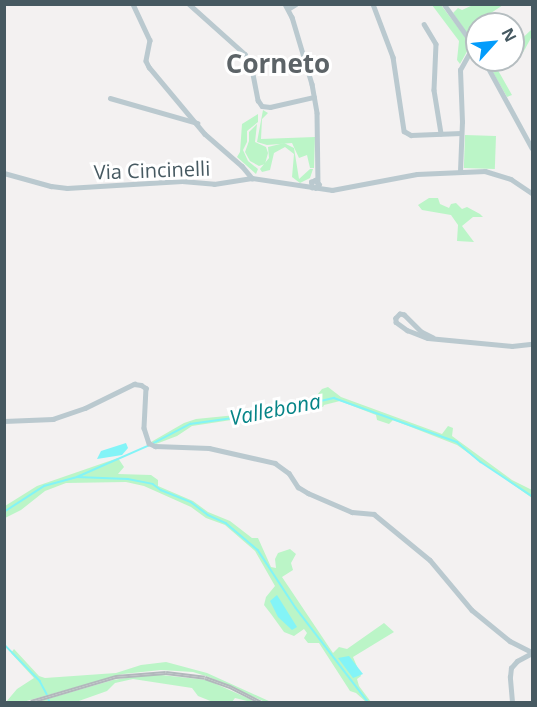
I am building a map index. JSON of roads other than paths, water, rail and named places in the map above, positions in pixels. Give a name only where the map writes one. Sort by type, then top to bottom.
[{"type":"street","points":[[133,4],[150,40],[146,61],[212,141],[242,166],[252,178]]},
{"type":"street","points":[[189,4],[244,54],[252,69],[258,100],[262,106],[270,107],[314,97]]},
{"type":"street","points":[[296,4],[286,7],[308,66],[314,97],[318,128],[315,183],[332,190],[417,174],[486,171],[501,175],[532,193]]},
{"type":"street","points":[[373,4],[393,57],[402,129],[411,135],[461,133]]},
{"type":"street","points":[[444,4],[465,32]]},
{"type":"street","points":[[424,24],[436,44],[434,90],[441,133]]},
{"type":"street","points":[[460,171],[460,70],[465,61]]},
{"type":"street","points":[[491,72],[532,148]]},
{"type":"street","points":[[110,98],[197,123]]},
{"type":"street","name":"Via Cincinelli","points":[[4,173],[41,184],[67,188],[182,182],[214,184],[252,178],[301,187],[315,183]]},
{"type":"street","points":[[433,338],[421,332],[404,315],[400,314],[396,318],[396,322],[415,335],[433,338],[512,346],[532,344]]},
{"type":"street","points":[[4,421],[53,418],[86,408],[134,384],[141,385],[147,388],[144,428],[151,445],[201,447],[275,463],[289,473],[298,487],[308,493],[352,512],[374,514],[430,560],[472,610],[510,641],[532,652]]},
{"type":"street","points":[[512,702],[510,677],[512,668],[517,661],[532,652]]},
{"type":"water","points":[[126,443],[128,448],[122,455],[97,459],[101,451]]},
{"type":"water","points":[[277,595],[297,627],[292,630],[278,617],[270,601]]},
{"type":"water","points":[[349,656],[363,674],[353,678],[338,658]]},
{"type":"waterway","name":"Vallebona","points":[[154,443],[190,424],[269,413],[334,398],[457,442],[481,462],[532,496]]},
{"type":"waterway","name":"Vallebona","points":[[77,477],[150,445]]},
{"type":"waterway","points":[[4,512],[44,486],[77,477],[128,479],[153,484],[161,490],[191,502],[208,515],[226,523],[258,550],[296,608],[368,702]]},
{"type":"waterway","points":[[4,644],[40,681],[47,694]]},
{"type":"railway","points":[[31,702],[116,677],[166,673],[205,678],[260,702]]},
{"type":"district","name":"Corneto","points":[[278,64]]}]
